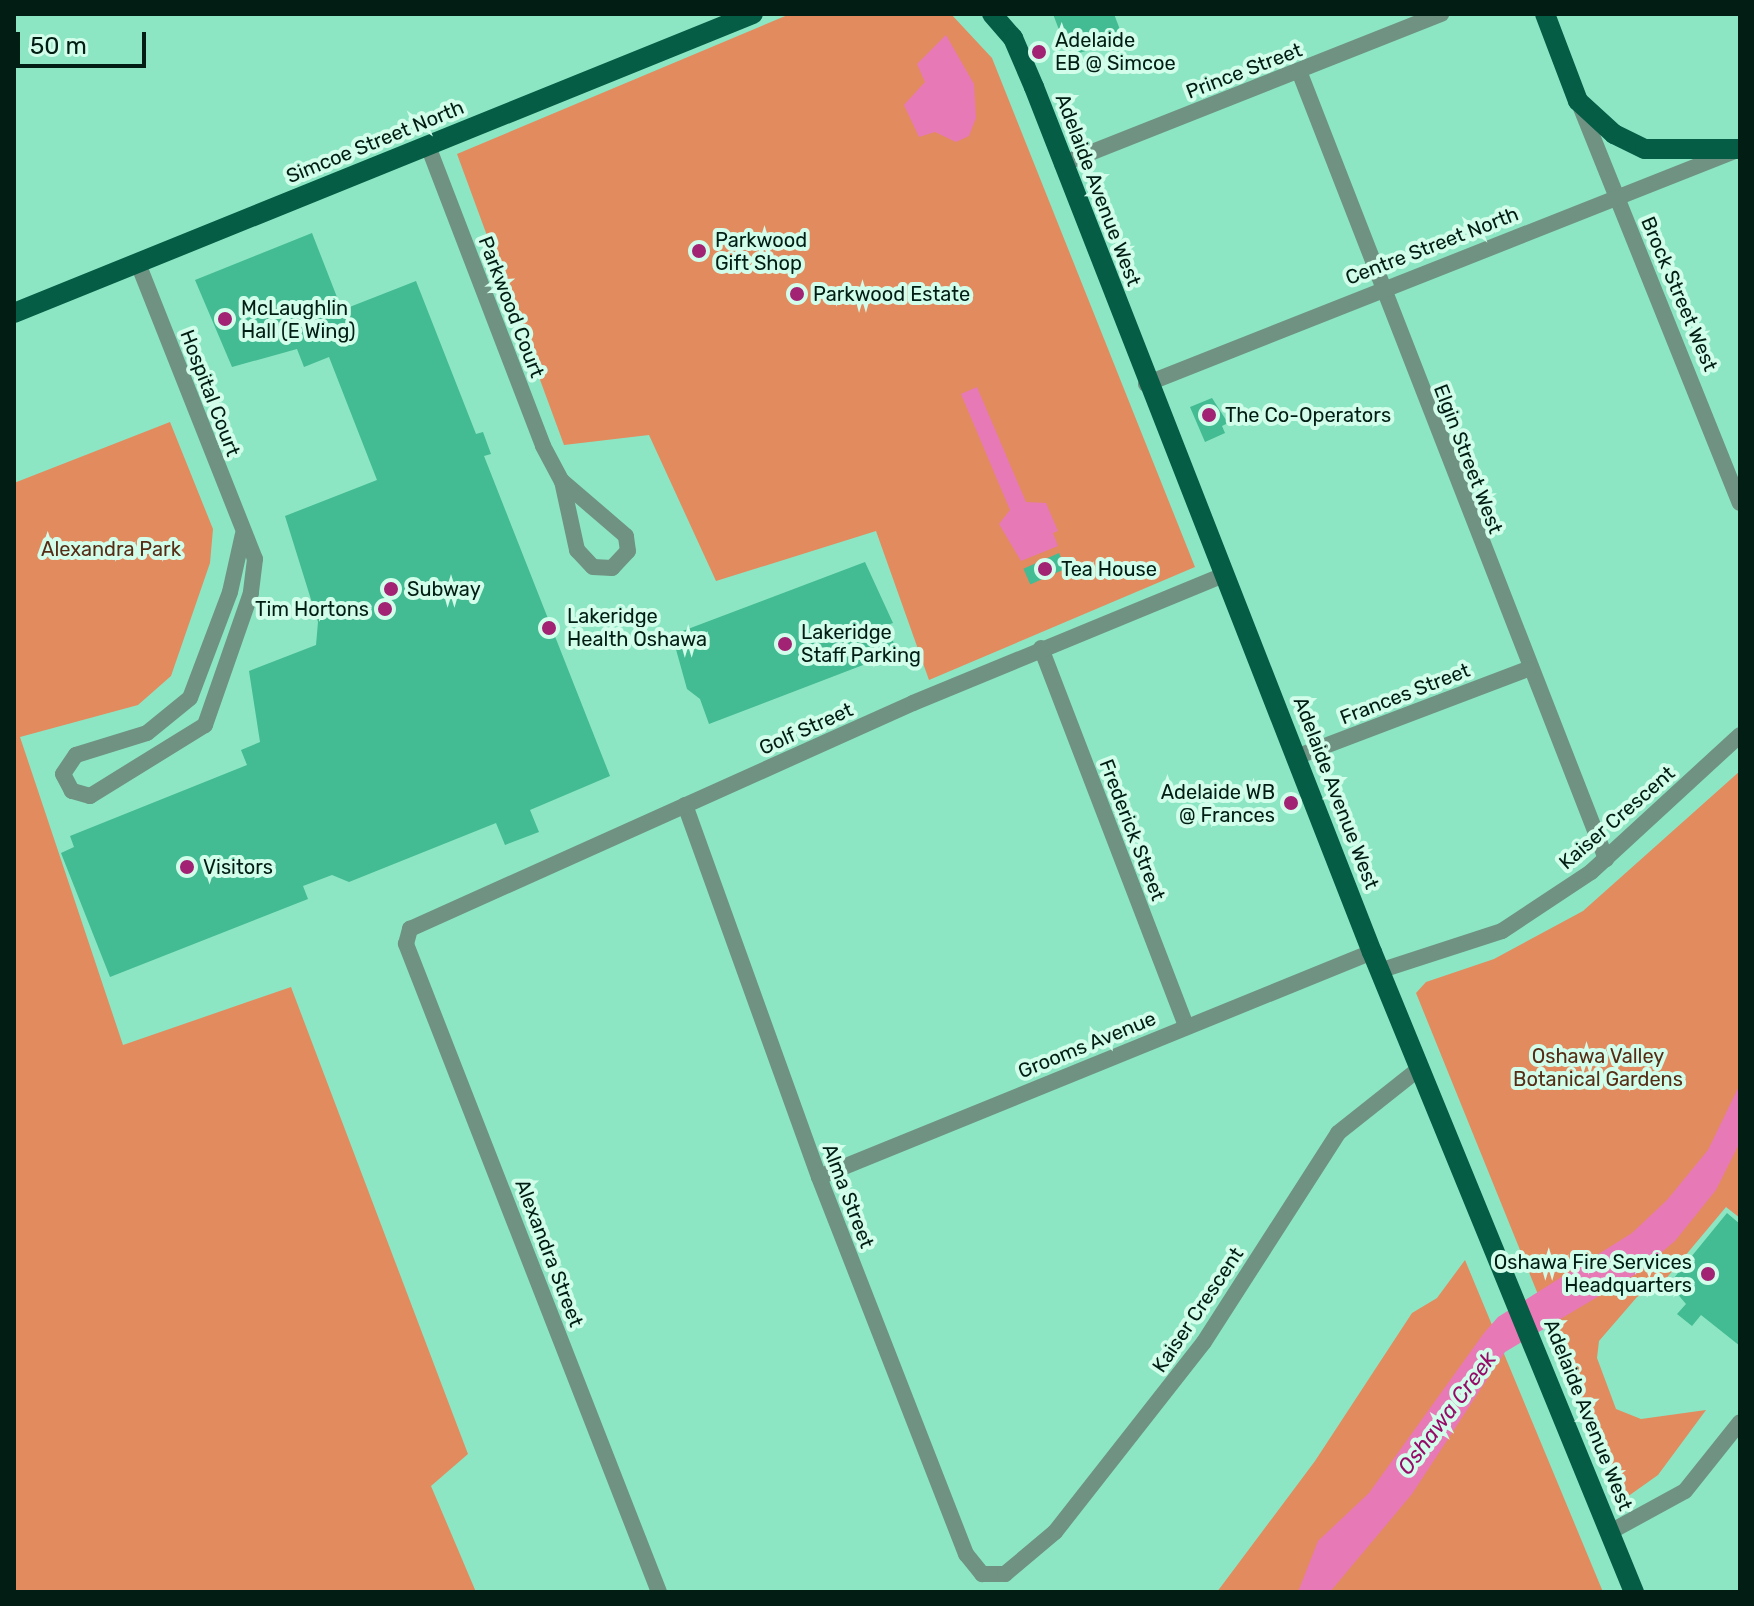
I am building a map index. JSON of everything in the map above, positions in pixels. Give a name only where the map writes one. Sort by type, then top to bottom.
[{"type":"main road","name":"Simcoe Street North","points":[[14,313],[139,266],[753,14]]},
{"type":"main road","name":"Adelaide Avenue West","points":[[992,14],[1013,38],[1146,384],[1376,961],[1634,1592]]},
{"type":"main road","points":[[1010,14],[1013,38]]},
{"type":"main road","name":"Brock Street West","points":[[1545,14],[1578,101],[1614,134],[1645,149]]},
{"type":"main road","name":"Centre Street North","points":[[1645,149],[1738,150]]},
{"type":"street","name":"Prince Street","points":[[1062,164],[1441,14]]},
{"type":"street","name":"Elgin Street West","points":[[1299,71],[1528,669],[1606,859]]},
{"type":"street","name":"Brock Street West","points":[[1578,101],[1615,202],[1740,503]]},
{"type":"street","name":"Parkwood Court","points":[[428,146],[543,446],[562,481],[577,550],[593,567],[612,568],[628,551],[626,536],[562,481]]},
{"type":"street","name":"Centre Street North","points":[[1146,384],[1615,202],[1738,150]]},
{"type":"street","name":"Hospital Court","points":[[139,266],[255,559],[251,593],[205,725],[90,796],[72,791],[63,774],[76,755],[147,733],[190,698],[230,592],[243,534]]},
{"type":"street","name":"Golf Street","points":[[410,929],[1041,648],[1223,575]]},
{"type":"street","name":"Frederick Street","points":[[1041,648],[1186,1026]]},
{"type":"street","name":"Frances Street","points":[[1296,757],[1528,669]]},
{"type":"street","name":"Kaiser Crescent","points":[[1376,961],[1502,931],[1606,859],[1740,735]]},
{"type":"street","name":"Alma Street","points":[[685,805],[819,1177],[966,1554],[982,1574],[1005,1574]]},
{"type":"street","name":"Alexandra Street","points":[[410,929],[406,944],[659,1592]]},
{"type":"street","name":"Grooms Avenue","points":[[819,1177],[1186,1026],[1376,961]]},
{"type":"street","name":"Kaiser Crescent","points":[[1005,1574],[1055,1532],[1204,1342],[1338,1133],[1420,1068]]},
{"type":"street","points":[[1610,1532],[1685,1491],[1740,1422]]},
{"type":"green space","name":"Parkwood Estate","points":[[790,14],[951,14],[992,58],[1195,567],[929,680],[876,531],[716,581],[649,435],[564,445],[457,154]]},
{"type":"green space","name":"Alexandra Park","points":[[170,422],[213,529],[210,563],[171,676],[138,705],[20,737],[123,1045],[291,987],[468,1454],[431,1486],[476,1592],[14,1592],[14,483]]},
{"type":"green space","name":"Oshawa Valley Botanical Gardens","points":[[1740,771],[1740,1218],[1726,1207],[1664,1281],[1637,1297],[1599,1341],[1597,1358],[1616,1409],[1641,1419],[1706,1410],[1658,1475],[1627,1497],[1605,1460],[1416,993],[1426,982],[1494,959],[1583,911]]},
{"type":"green space","points":[[1465,1260],[1603,1592],[1217,1592],[1315,1461],[1412,1313],[1437,1298]]},
{"type":"water","points":[[946,35],[974,84],[976,118],[969,136],[956,142],[935,132],[919,137],[904,105],[925,82],[917,64]]},
{"type":"water","points":[[977,387],[1026,502],[1046,503],[1058,531],[1053,533],[1058,546],[1021,561],[999,524],[1010,510],[961,394]]},
{"type":"water","name":"Oshawa Creek","points":[[1740,1084],[1740,1142],[1716,1190],[1675,1241],[1636,1274],[1505,1352],[1412,1494],[1330,1592],[1298,1592],[1318,1541],[1369,1493],[1484,1333],[1498,1317],[1632,1233],[1667,1200],[1708,1150]]},
{"type":"building","points":[[1053,14],[1114,14],[1124,40],[1079,53],[1074,40],[1064,43]]},
{"type":"building","name":"Lakeridge Health Oshawa","points":[[312,233],[342,310],[416,281],[476,434],[483,432],[491,454],[484,456],[610,776],[530,810],[539,832],[505,845],[496,823],[349,882],[332,875],[303,886],[308,899],[110,977],[61,853],[74,847],[70,836],[247,765],[241,750],[260,742],[249,671],[316,645],[318,622],[285,516],[377,480],[329,357],[304,367],[297,349],[232,367],[195,280]]},
{"type":"building","name":"The Co-Operators","points":[[1212,398],[1228,423],[1222,426],[1225,433],[1205,442],[1190,407]]},
{"type":"building","name":"Tea House","points":[[1059,553],[1066,569],[1030,584],[1023,569]]},
{"type":"building","name":"Lakeridge Staff Parking","points":[[865,562],[893,623],[887,625],[897,652],[709,724],[700,699],[687,689],[672,635]]},
{"type":"building","name":"Oshawa Fire Services Headquarters","points":[[1727,1213],[1740,1224],[1740,1346],[1701,1315],[1692,1326],[1677,1314],[1686,1304],[1669,1284]]},
{"type":"place","name":"Adelaide EB @ Simcoe","points":[[1039,52]]},
{"type":"place","name":"Parkwood Gift Shop","points":[[699,251]]},
{"type":"place","name":"Parkwood Estate","points":[[797,294]]},
{"type":"place","name":"McLaughlin Hall (E Wing)","points":[[225,319]]},
{"type":"place","name":"The Co-Operators","points":[[1209,415]]},
{"type":"place","name":"Tea House","points":[[1045,569]]},
{"type":"place","name":"Subway","points":[[391,589]]},
{"type":"place","name":"Tim Hortons","points":[[385,609]]},
{"type":"place","name":"Lakeridge Health Oshawa","points":[[549,628]]},
{"type":"place","name":"Lakeridge Staff Parking","points":[[785,644]]},
{"type":"place","name":"Adelaide WB @ Frances","points":[[1291,803]]},
{"type":"place","name":"Visitors","points":[[187,867]]},
{"type":"place","name":"Oshawa Fire Services Headquarters","points":[[1708,1274]]}]
